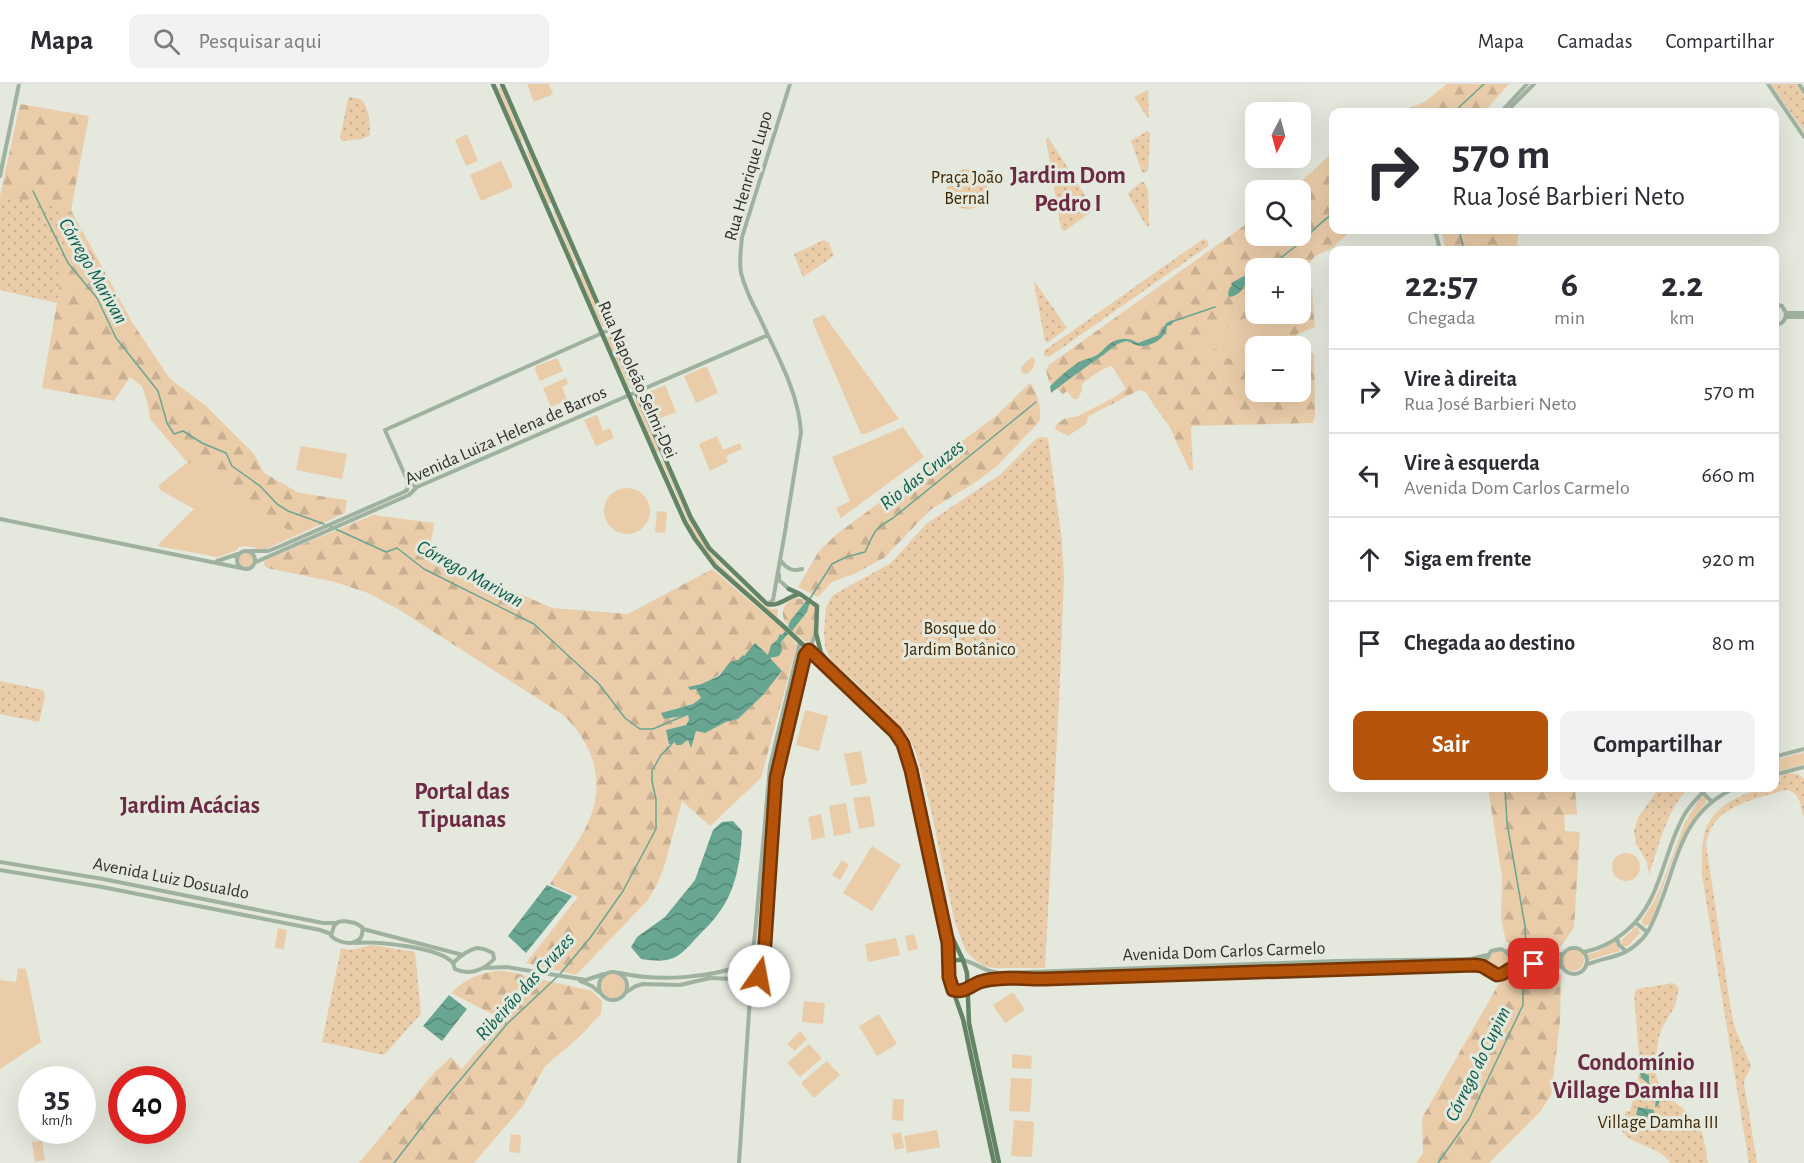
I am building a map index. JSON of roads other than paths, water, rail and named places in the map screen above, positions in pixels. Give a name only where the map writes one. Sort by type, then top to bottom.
[{"type":"main road","name":"Rua Napoleão Selmi-Dei","points":[[493,84],[629,395],[695,539],[715,566],[883,720],[903,744],[911,770],[948,943],[950,982],[963,1019],[994,1163]]},
{"type":"main road","name":"Rua Napoleão Selmi-Dei","points":[[502,84],[691,518],[709,548],[767,604]]},
{"type":"main road","points":[[789,589],[815,604],[818,609],[816,633],[821,653],[898,729],[906,742],[916,769],[951,935],[963,960],[969,988],[969,1023],[999,1163]]},
{"type":"main road","points":[[767,604],[781,603],[790,597],[802,596]]},
{"type":"main road","points":[[949,966],[956,960],[963,960]]},
{"type":"main road","points":[[953,990],[961,991],[969,988]]},
{"type":"street","points":[[0,176],[19,84]]},
{"type":"street","name":"Rua Henrique Lupo","points":[[767,604],[773,600],[780,567],[801,432],[800,417],[791,385],[749,297],[741,273],[741,248],[742,237],[790,84]]},
{"type":"street","points":[[1505,108],[1527,84]]},
{"type":"street","points":[[1511,108],[1534,84]]},
{"type":"street","points":[[1799,84],[1804,92]]},
{"type":"street","points":[[1770,86],[1804,136]]},
{"type":"street","points":[[1779,305],[1782,306],[1786,315]]},
{"type":"street","points":[[1786,315],[1804,315]]},
{"type":"street","points":[[1779,324],[1786,315]]},
{"type":"street","points":[[417,487],[408,482],[385,430],[609,330]]},
{"type":"street","name":"Avenida Luiza Helena de Barros","points":[[256,562],[409,495],[417,487],[768,335]]},
{"type":"street","name":"Avenida Luiza Helena de Barros","points":[[250,551],[268,551],[347,517],[404,492],[407,490],[408,482]]},
{"type":"street","points":[[0,519],[241,568],[249,569],[256,562],[255,555],[250,551],[213,562]]},
{"type":"street","points":[[239,554],[237,563],[241,568]]},
{"type":"street","points":[[781,561],[789,569],[795,571],[802,569]]},
{"type":"street","points":[[780,567],[779,580],[789,589]]},
{"type":"street","points":[[739,1163],[750,997],[764,958],[776,778],[805,655],[816,633]]},
{"type":"street","points":[[750,997],[745,972],[753,950],[755,934],[770,766],[800,642]]},
{"type":"street","points":[[1779,756],[1804,749]]},
{"type":"street","points":[[1779,774],[1804,767]]},
{"type":"street","points":[[1584,952],[1601,947],[1636,923],[1653,896],[1681,822],[1702,792],[1711,801]]},
{"type":"street","points":[[1586,966],[1584,952],[1570,948],[1563,953],[1534,958],[1496,949],[1488,955],[1486,965],[1497,975],[1510,969],[1534,964],[1562,967],[1575,974],[1586,966],[1627,952],[1642,939],[1658,911],[1685,834],[1711,801],[1728,792]]},
{"type":"street","name":"Avenida Luiz Dosualdo","points":[[0,862],[323,923],[336,923]]},
{"type":"street","name":"Avenida Luiz Dosualdo","points":[[0,870],[189,904],[331,934]]},
{"type":"street","points":[[463,955],[363,929],[353,922],[336,923],[331,934],[334,939],[342,942],[381,943],[438,953],[453,963],[454,969],[471,972],[485,968],[507,967],[574,979],[593,979],[614,971],[633,976],[668,978],[728,970],[747,963],[755,964],[760,969]]},
{"type":"street","points":[[1636,923],[1647,932]]},
{"type":"street","points":[[355,943],[361,938],[363,929]]},
{"type":"street","points":[[1617,938],[1619,945],[1627,952]]},
{"type":"street","points":[[453,963],[474,949],[484,949],[493,953],[494,959],[507,967]]},
{"type":"street","points":[[1506,951],[1512,959],[1510,969]]},
{"type":"street","points":[[1562,967],[1563,953]]},
{"type":"street","name":"Avenida Dom Carlos Carmelo","points":[[963,960],[968,960],[990,973],[999,973],[1471,959],[1488,955]]},
{"type":"street","points":[[485,968],[494,959]]},
{"type":"street","points":[[1281,963],[1281,971]]},
{"type":"street","name":"Avenida Dom Carlos Carmelo","points":[[969,988],[979,982],[990,980],[1475,965],[1488,969]]},
{"type":"street","points":[[1111,969],[1111,977]]},
{"type":"street","points":[[620,973],[626,980],[626,993]]},
{"type":"street","points":[[602,995],[599,982],[604,974]]},
{"type":"street","points":[[574,979],[592,986],[606,998],[614,1000],[643,984],[680,985],[710,978],[757,980]]},
{"type":"water","points":[[1245,276],[1245,285],[1241,291],[1230,297],[1228,295],[1231,283]]},
{"type":"water","points":[[1175,320],[1167,326],[1158,341],[1145,346],[1126,341],[1117,345],[1051,393],[1050,386],[1068,370],[1079,362],[1097,355],[1112,342],[1123,339],[1138,343],[1159,335],[1167,323]]},
{"type":"water","points":[[807,600],[810,602],[807,612],[792,631],[788,627],[790,621]]},
{"type":"water","points":[[785,631],[788,634],[781,642],[782,651],[779,656],[770,658],[782,671],[762,696],[738,719],[726,722],[705,733],[696,731],[691,748],[688,740],[681,745],[676,745],[675,742],[669,744],[666,730],[686,725],[689,720],[688,715],[664,719],[661,713],[693,704],[701,698],[696,689],[690,690],[688,687],[719,676],[730,662],[744,656],[755,643],[768,655],[771,645]]},
{"type":"water","points":[[733,821],[742,831],[740,853],[733,885],[724,905],[712,922],[680,954],[661,961],[641,959],[631,947],[637,937],[665,917],[695,880],[713,830],[722,822]]},
{"type":"water","points":[[547,885],[572,896],[526,953],[508,936]]},
{"type":"water","points":[[449,995],[467,1009],[442,1041],[423,1026]]},
{"type":"water","points":[[1643,1068],[1645,1074],[1649,1075],[1649,1083],[1661,1098],[1658,1106],[1655,1107],[1656,1099],[1653,1091],[1644,1089],[1648,1083],[1641,1078],[1640,1072]]},
{"type":"water","points":[[1638,1107],[1654,1110],[1652,1118],[1636,1115]]},
{"type":"waterway","name":"Rio das Cruzes","points":[[1458,108],[1484,84]]},
{"type":"waterway","name":"Córrego Marivan","points":[[33,191],[68,263],[97,298],[116,338],[158,391],[167,423],[174,434],[183,431],[202,443],[226,453],[232,466],[260,486],[277,504],[288,511],[324,524]]},
{"type":"waterway","name":"Rio das Cruzes","points":[[1281,258],[1329,216]]},
{"type":"waterway","name":"Córrego do Cupim","points":[[1460,234],[1463,246]]},
{"type":"waterway","name":"Rio das Cruzes","points":[[1174,321],[1215,307]]},
{"type":"waterway","name":"Rio das Cruzes","points":[[809,600],[832,564],[865,552],[878,528],[1036,402]]},
{"type":"waterway","name":"Córrego Marivan","points":[[329,526],[386,552],[397,548],[424,569],[534,624],[599,684],[625,718],[640,729],[653,729],[688,714]]},
{"type":"waterway","name":"Ribeirão das Cruzes","points":[[560,974],[590,938],[623,891],[656,829],[656,799],[652,771],[661,755],[671,745]]},
{"type":"waterway","name":"Córrego do Cupim","points":[[1505,792],[1507,823],[1525,926],[1526,950]]},
{"type":"waterway","name":"Córrego do Cupim","points":[[1438,1163],[1469,1119],[1523,1005],[1523,971]]},
{"type":"waterway","name":"Ribeirão das Cruzes","points":[[394,1163],[507,1024],[557,977]]},
{"type":"district","name":"Jardim Dom Pedro I","points":[[1068,190]]},
{"type":"district","name":"Jardim Acácias","points":[[190,806]]},
{"type":"district","name":"Portal das Tipuanas","points":[[462,806]]},
{"type":"district","name":"Condomínio Village Damha III","points":[[1636,1077]]},
{"type":"park label","name":"Praça João Bernal","points":[[967,188]]},
{"type":"park label","name":"Bosque do Jardim Botânico","points":[[960,639]]},
{"type":"park label","name":"Village Damha III","points":[[1658,1123]]}]
